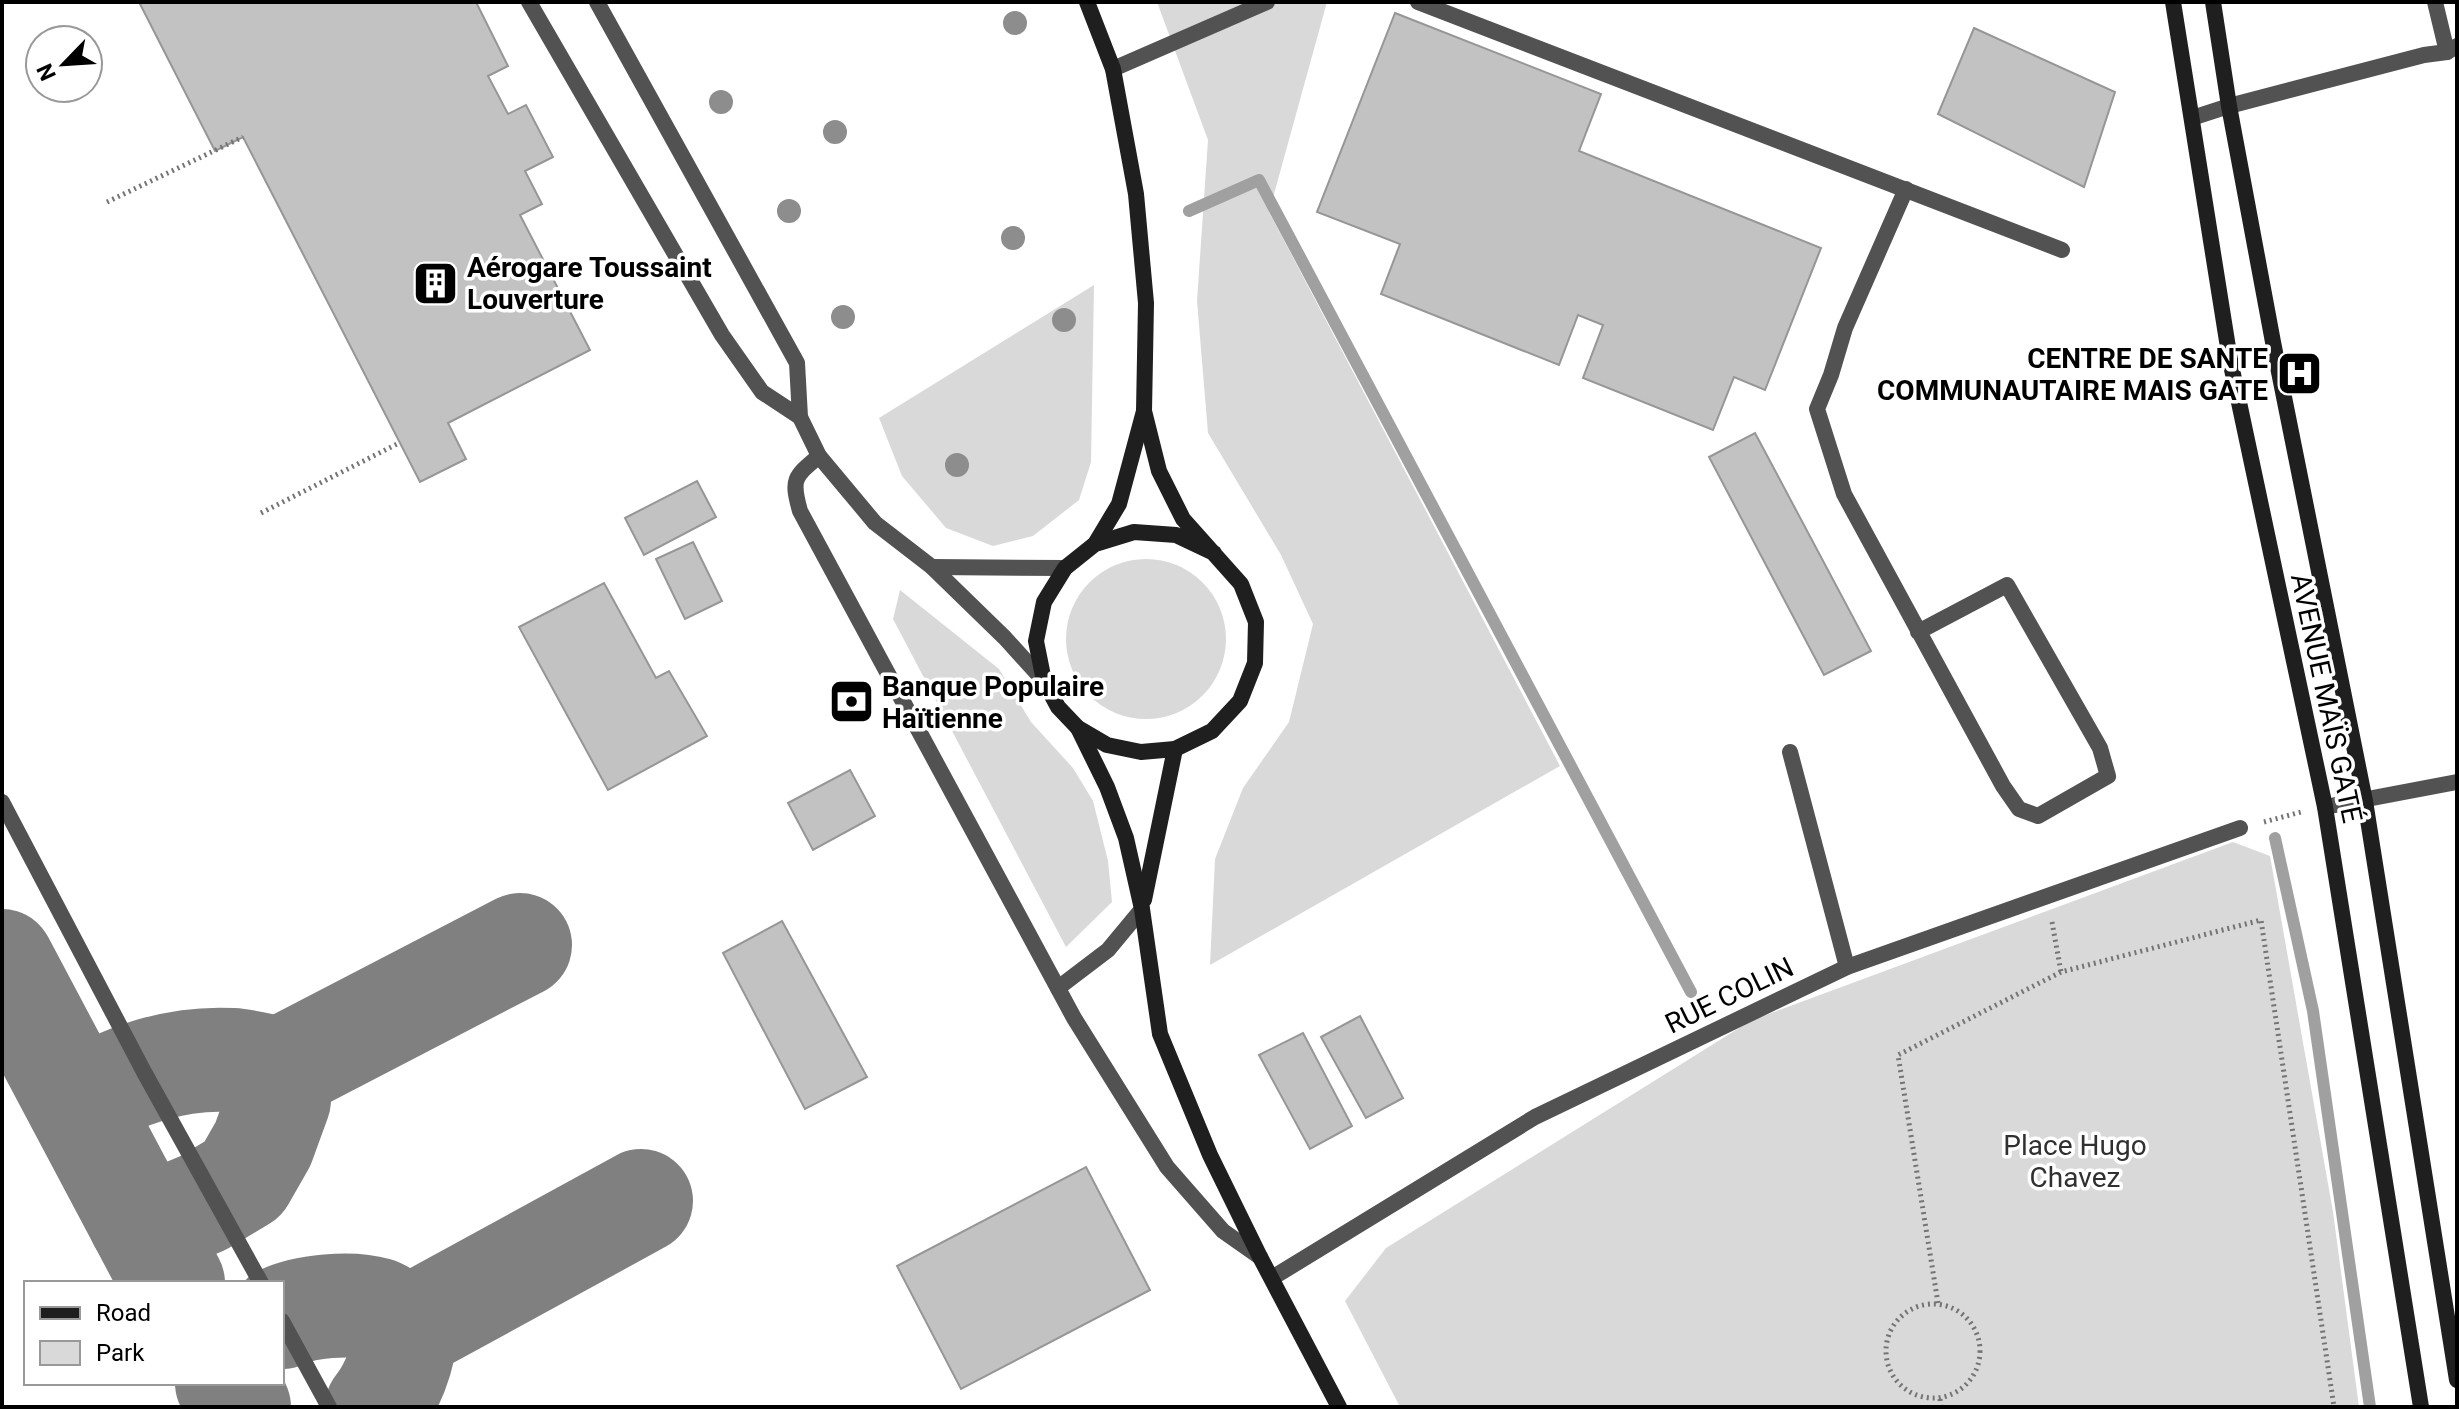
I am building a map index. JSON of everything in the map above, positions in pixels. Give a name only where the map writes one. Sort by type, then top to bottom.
[{"type":"main road","points":[[1087,2],[1113,69],[1136,194],[1146,303],[1144,411],[1119,504],[1095,544],[1065,568],[1044,602],[1036,641],[1044,681],[1058,707],[1078,728],[1107,745],[1141,752],[1175,749],[1212,731],[1240,701],[1255,663],[1256,622],[1241,584],[1183,519],[1159,471],[1144,411]]},
{"type":"main road","name":"AVENUE MAÏS GATÉ","points":[[2173,2],[2230,360],[2325,807],[2421,1407]]},
{"type":"main road","name":"AVENUE MAÏS GATÉ","points":[[2213,2],[2273,342],[2365,801],[2457,1380]]},
{"type":"main road","points":[[1095,544],[1134,532],[1176,535],[1214,553]]},
{"type":"main road","points":[[1078,728],[1107,787],[1126,838],[1142,909],[1160,1034],[1210,1155],[1339,1407]]},
{"type":"main road","points":[[1142,909],[1175,749]]},
{"type":"street","points":[[529,2],[722,335],[762,392],[800,417]]},
{"type":"street","points":[[597,2],[797,363],[800,417],[819,456],[875,523],[932,567],[1044,681]]},
{"type":"street","points":[[1113,69],[1267,2]]},
{"type":"street","points":[[1418,2],[2062,250]]},
{"type":"street","points":[[2192,118],[2452,49],[2435,2]]},
{"type":"street","points":[[1906,189],[1845,328],[1817,409],[1844,494],[1918,632],[2003,786],[2019,809],[2038,816],[2108,776],[2100,748],[2007,585],[1918,632]]},
{"type":"street","points":[[819,456],[796,479],[794,490],[800,511],[1074,1018],[1167,1167],[1223,1231],[1260,1257]]},
{"type":"street","points":[[932,567],[1065,568]]},
{"type":"street","points":[[1790,752],[1847,967]]},
{"type":"street","points":[[2325,807],[2457,782]]},
{"type":"street","points":[[2,802],[144,1072],[260,1281]]},
{"type":"street","name":"RUE COLIN","points":[[1272,1278],[1535,1117],[1847,967],[2240,828]]},
{"type":"street","points":[[1058,988],[1108,950],[1142,909]]},
{"type":"street","points":[[284,1325],[329,1407]]},
{"type":"path","points":[[107,202],[243,137]]},
{"type":"path","points":[[261,513],[399,443]]},
{"type":"path","points":[[2258,824],[2293,813]]},
{"type":"path","points":[[2047,896],[2061,972]]},
{"type":"path","points":[[1938,1303],[1898,1055],[2061,972],[2261,920],[2334,1407]]},
{"type":"path","points":[[1938,1303],[1960,1311],[1976,1328],[1981,1351],[1976,1373],[1961,1390],[1940,1399],[1917,1396],[1899,1383],[1887,1363],[1887,1340],[1897,1320],[1916,1306],[1938,1303]]},
{"type":"path","points":[[1940,1399],[1941,1407]]},
{"type":"green space","points":[[1157,2],[1327,2],[1269,212],[1560,766],[1210,965],[1215,859],[1243,788],[1289,722],[1313,624],[1281,555],[1208,433],[1197,301],[1208,140]]},
{"type":"green space","points":[[1094,285],[1091,462],[1079,500],[1033,536],[993,546],[946,528],[902,476],[879,418]]},
{"type":"green space","points":[[1146,559],[1177,565],[1203,582],[1220,608],[1226,639],[1220,670],[1203,696],[1177,713],[1146,719],[1115,713],[1089,696],[1072,670],[1066,639],[1072,608],[1089,582],[1115,565]]},
{"type":"green space","points":[[900,590],[999,669],[1031,722],[1073,768],[1093,801],[1108,861],[1112,902],[1066,947],[893,619]]},
{"type":"green space","name":"Place Hugo Chavez","points":[[2233,842],[2270,856],[2333,1212],[2359,1407],[1400,1407],[1345,1301],[1386,1248],[1752,1020]]},
{"type":"building","name":"Aérogare Toussaint Louverture","points":[[139,2],[476,2],[508,66],[488,76],[508,114],[526,105],[553,157],[525,171],[542,204],[520,215],[590,350],[448,423],[466,459],[420,482],[243,137],[215,151]]},
{"type":"building","points":[[1395,13],[1601,94],[1579,151],[1821,248],[1765,390],[1734,377],[1713,430],[1583,378],[1603,325],[1578,315],[1559,365],[1381,294],[1400,244],[1317,212]]},
{"type":"building","points":[[1974,28],[2115,92],[2084,187],[1938,114]]},
{"type":"building","points":[[1755,433],[1871,651],[1824,675],[1709,457]]},
{"type":"building","points":[[697,481],[716,517],[644,555],[625,518]]},
{"type":"building","points":[[693,542],[722,601],[685,619],[656,559]]},
{"type":"building","points":[[604,583],[656,678],[669,671],[707,736],[608,790],[519,627]]},
{"type":"building","points":[[850,770],[875,816],[813,850],[788,803]]},
{"type":"building","points":[[782,921],[867,1077],[805,1109],[723,953]]},
{"type":"building","points":[[1360,1016],[1403,1098],[1366,1118],[1321,1037]]},
{"type":"building","points":[[1303,1033],[1352,1126],[1310,1149],[1259,1055]]},
{"type":"building","points":[[1086,1167],[1150,1290],[961,1389],[897,1266]]},
{"type":"waterway","points":[[1189,211],[1259,180],[1691,992]]},
{"type":"waterway","points":[[2275,838],[2313,1011],[2370,1407]]},
{"type":"taxiway","points":[[140,1221],[167,1218],[203,1203],[243,1179],[263,1144],[279,1100],[281,1069],[520,945]]},
{"type":"taxiway","points":[[2,961],[172,1281]]},
{"type":"taxiway","points":[[79,1105],[132,1076],[192,1061],[232,1060],[281,1069]]},
{"type":"taxiway","points":[[377,1407],[397,1370],[407,1329],[641,1201]]},
{"type":"taxiway","points":[[284,1316],[315,1308],[365,1307],[379,1310],[407,1329]]},
{"type":"taxiway","points":[[228,1385],[239,1407]]},
{"type":"place","name":"Aérogare Toussaint Louverture","points":[[436,283]]},
{"type":"place","name":"CENTRE DE SANTE COMMUNAUTAIRE MAIS GATE","points":[[2299,374]]},
{"type":"place","name":"Banque Populaire Haïtienne","points":[[851,702]]}]
